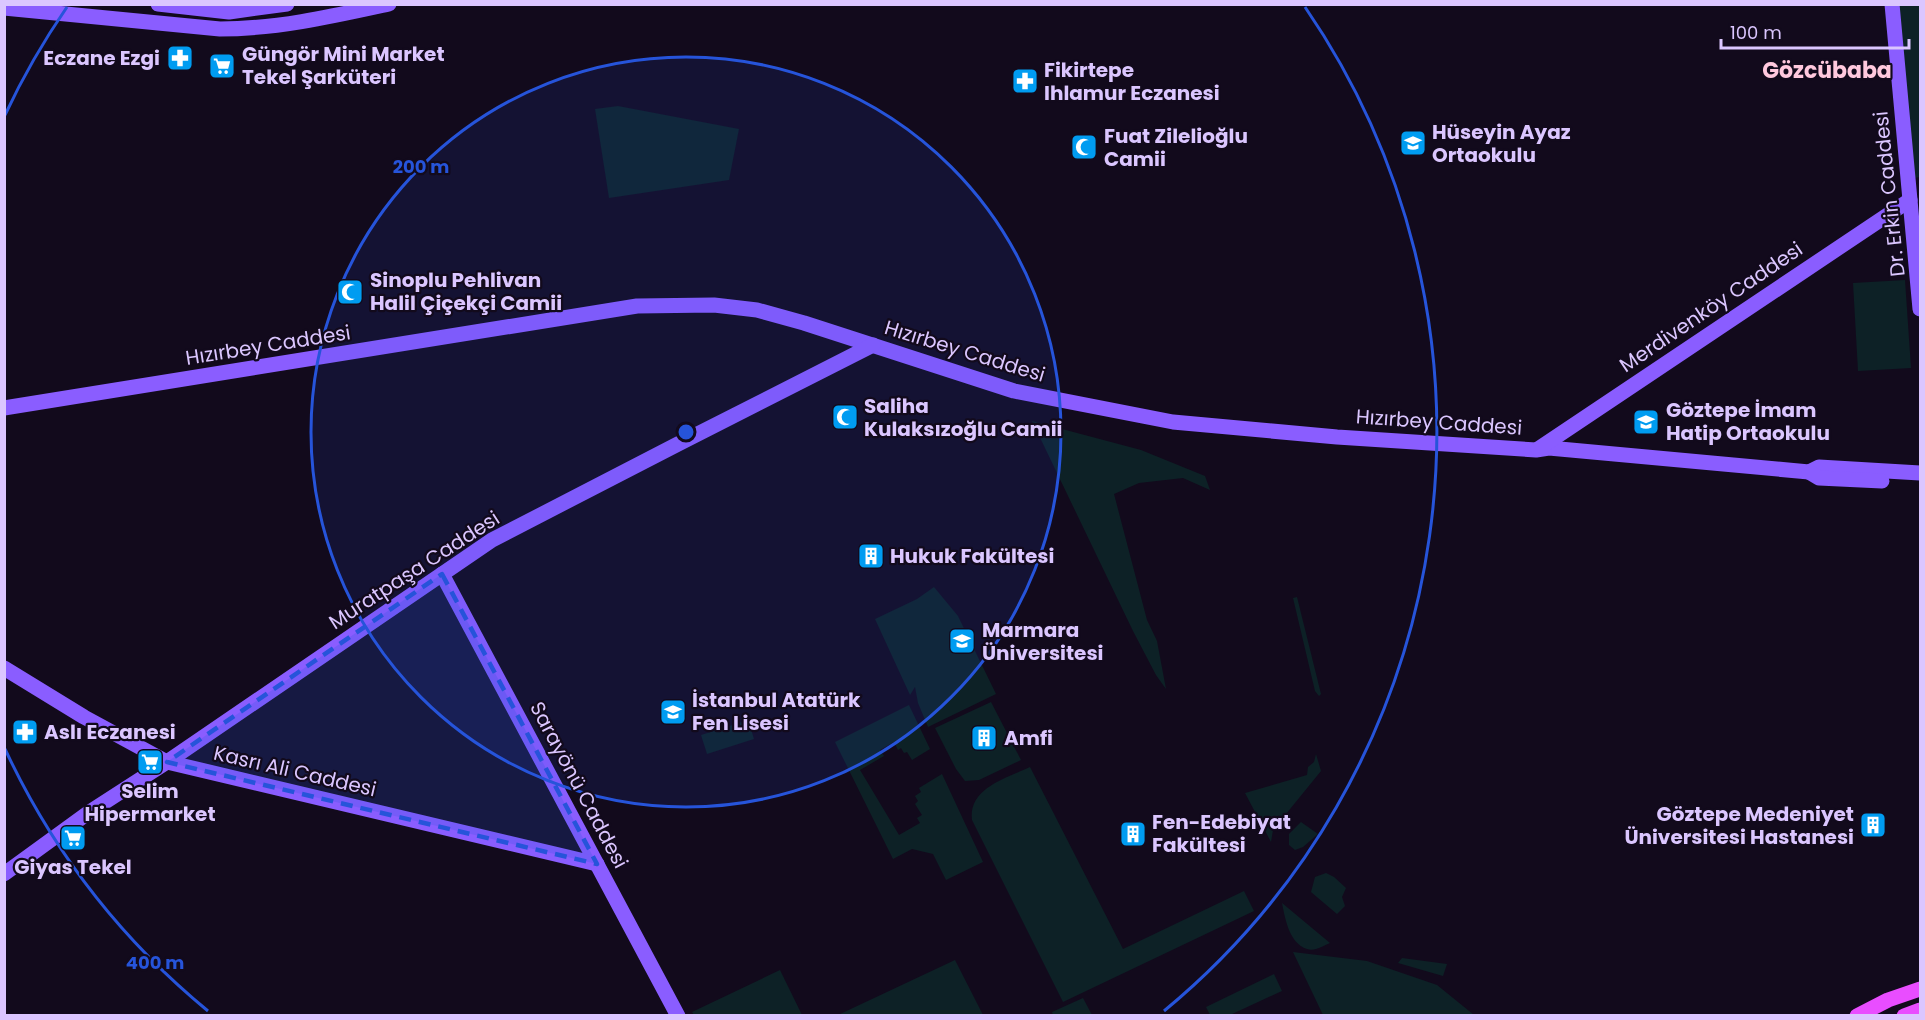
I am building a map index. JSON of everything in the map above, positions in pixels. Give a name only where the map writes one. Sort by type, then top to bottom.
[{"type":"main road","points":[[1857,1016],[1888,1000],[1920,989]]},
{"type":"main road","points":[[1904,1016],[1920,1010]]},
{"type":"street","points":[[158,4],[229,12],[287,4]]},
{"type":"street","points":[[4,8],[74,9],[220,29],[239,29],[389,4]]},
{"type":"street","name":"Dr. Erkin Caddesi","points":[[1892,4],[1914,182],[1910,206],[1920,309]]},
{"type":"street","points":[[1543,449],[1910,206]]},
{"type":"street","name":"Hızırbey Caddesi","points":[[4,408],[638,306],[714,305],[757,310],[804,323],[1014,391],[1173,422],[1337,437],[1487,445],[1814,469],[1920,473]]},
{"type":"street","name":"Muratpaşa Caddesi","points":[[4,874],[88,813],[167,762],[492,540],[873,345]]},
{"type":"street","points":[[1814,469],[1819,478],[1920,483]]},
{"type":"street","name":"Sarayönü Caddesi","points":[[442,574],[678,1016]]},
{"type":"street","name":"Kasrı Ali Caddesi","points":[[4,668],[84,717],[167,762],[597,864]]},
{"type":"highlighted area","points":[[442,574],[597,864],[167,762]]},
{"type":"green space","points":[[1897,5],[1920,5],[1920,177],[1914,178]]},
{"type":"green space","points":[[618,106],[739,129],[729,180],[609,198],[595,109]]},
{"type":"green space","points":[[1905,280],[1911,368],[1858,371],[1853,283]]},
{"type":"green space","points":[[1032,421],[1141,450],[1205,476],[1210,490],[1183,478],[1139,483],[1114,494],[1147,620],[1157,641],[1166,689],[1133,631]]},
{"type":"green space","points":[[934,587],[958,616],[996,694],[928,727],[918,703],[915,687],[910,695],[875,619],[917,599]]},
{"type":"green space","points":[[1297,597],[1321,694],[1319,696],[1315,691],[1293,598]]},
{"type":"green space","points":[[991,702],[1021,760],[979,780],[965,781],[956,769],[935,728]]},
{"type":"green space","points":[[909,705],[930,749],[912,760],[907,752],[904,753],[901,748],[898,750],[894,742],[880,750],[884,756],[860,770],[899,835],[920,823],[917,818],[922,815],[915,804],[918,801],[915,796],[921,792],[919,788],[942,774],[983,862],[946,880],[933,854],[912,849],[893,859],[835,742]]},
{"type":"green space","points":[[748,720],[754,739],[707,754],[701,735]]},
{"type":"green space","points":[[1316,754],[1321,771],[1273,830],[1271,842],[1245,793],[1307,775],[1308,767],[1314,762]]},
{"type":"green space","points":[[1030,767],[1123,949],[1244,891],[1254,911],[1063,1002],[972,820],[972,809],[983,792],[1000,780]]},
{"type":"green space","points":[[1301,822],[1318,834],[1303,847],[1295,850],[1289,845],[1289,834]]},
{"type":"green space","points":[[1326,873],[1346,888],[1342,897],[1345,906],[1337,914],[1311,892],[1315,877]]},
{"type":"green space","points":[[1282,903],[1330,943],[1313,950],[1301,946],[1292,936]]},
{"type":"green space","points":[[1293,952],[1367,961],[1437,985],[1474,1015],[1323,1015]]},
{"type":"green space","points":[[1402,958],[1447,964],[1443,976],[1398,963]]},
{"type":"green space","points":[[955,960],[983,1015],[838,1015]]},
{"type":"green space","points":[[780,970],[802,1015],[694,1015],[692,1012]]},
{"type":"green space","points":[[1274,974],[1282,991],[1230,1015],[1210,1015],[1206,1007]]},
{"type":"green space","points":[[1083,998],[1092,1015],[1053,1015],[1052,1012]]},
{"type":"place","name":"Eczane Ezgi","points":[[180,58]]},
{"type":"place","name":"Güngör Mini Market Tekel Şarküteri","points":[[222,66]]},
{"type":"place","name":"Fikirtepe Ihlamur Eczanesi","points":[[1025,81]]},
{"type":"place","name":"Hüseyin Ayaz Ortaokulu","points":[[1413,143]]},
{"type":"place","name":"Fuat Zilelioğlu Camii","points":[[1084,147]]},
{"type":"place","name":"Sinoplu Pehlivan Halil Çiçekçi Camii","points":[[350,292]]},
{"type":"place","name":"Saliha Kulaksızoğlu Camii","points":[[845,417]]},
{"type":"place","name":"Göztepe İmam Hatip Ortaokulu","points":[[1646,422]]},
{"type":"place","name":"Hukuk Fakültesi","points":[[871,556]]},
{"type":"place","name":"Marmara Üniversitesi","points":[[962,641]]},
{"type":"place","name":"İstanbul Atatürk Fen Lisesi","points":[[673,712]]},
{"type":"place","name":"Aslı Eczanesi","points":[[25,732]]},
{"type":"place","name":"Amfi","points":[[984,738]]},
{"type":"place","name":"Selim Hipermarket","points":[[150,762]]},
{"type":"place","name":"Göztepe Medeniyet Üniversitesi Hastanesi","points":[[1873,825]]},
{"type":"place","name":"Fen-Edebiyat Fakültesi","points":[[1133,834]]},
{"type":"place","name":"Giyas Tekel","points":[[73,838]]},
{"type":"district","name":"Gözcübaba","points":[[1827,70]]}]
